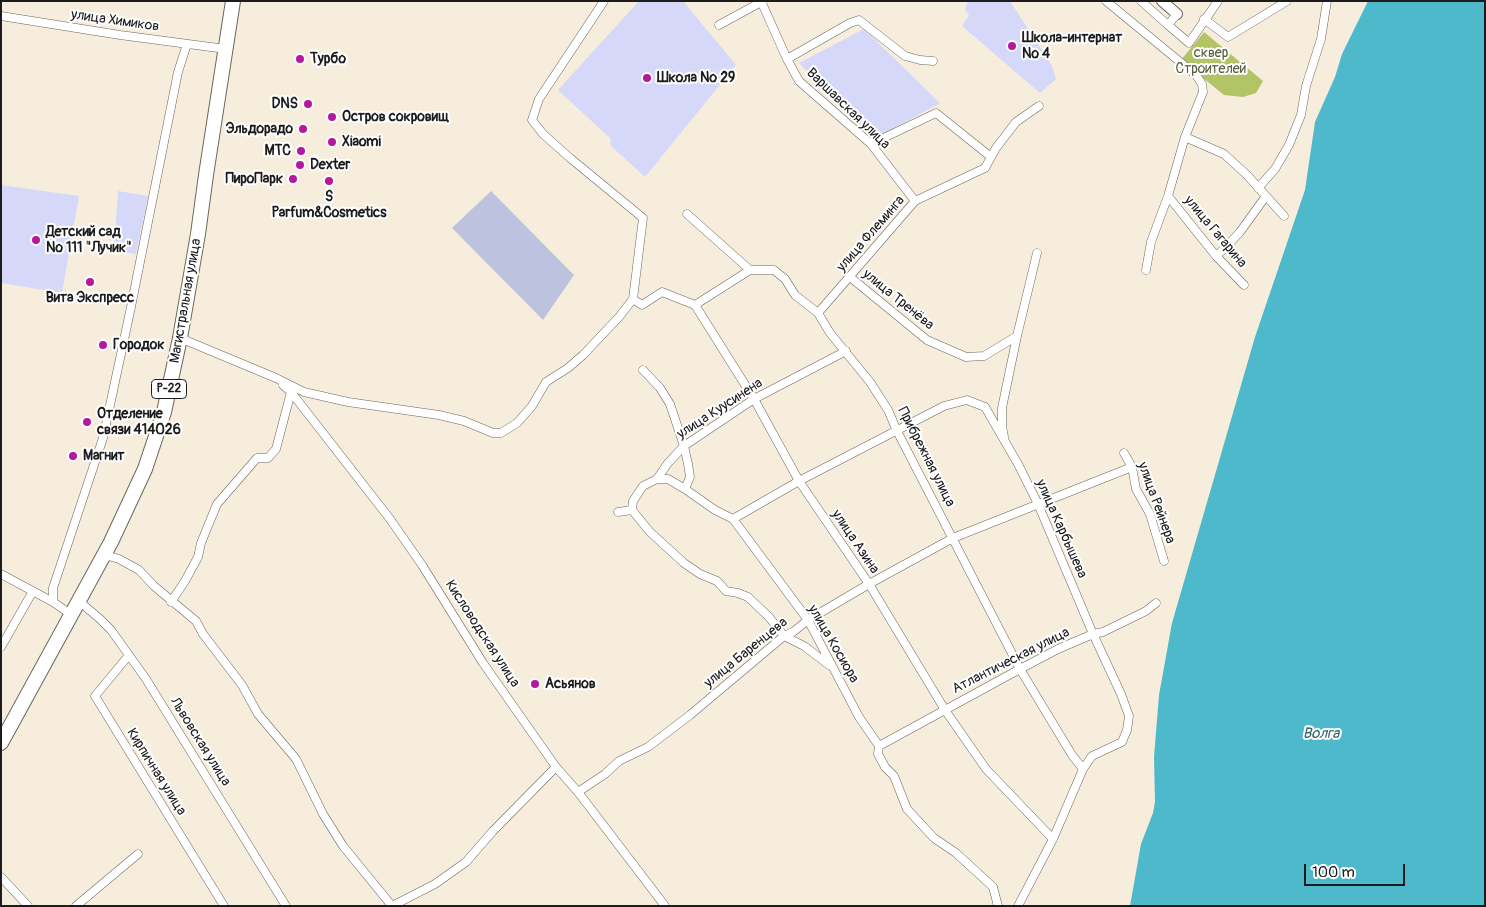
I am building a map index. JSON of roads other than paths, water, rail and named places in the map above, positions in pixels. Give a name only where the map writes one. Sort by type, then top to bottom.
[{"type":"highway","name":"Магистральная улица","points":[[3,736],[105,555],[145,469],[164,412],[180,338],[198,234],[234,1]]},
{"type":"street","points":[[180,338],[276,378],[304,392],[348,402],[439,415],[464,421],[493,433],[502,432],[518,423],[532,406],[546,382],[568,368],[583,355],[619,317],[633,299],[643,218],[570,158],[543,134],[532,120],[539,99],[604,1]]},
{"type":"street","points":[[719,25],[762,1]]},
{"type":"street","name":"Варшавская улица","points":[[762,1],[787,59],[799,81],[871,144],[915,201]]},
{"type":"street","points":[[1106,1],[1196,75],[1202,84],[1203,92],[1184,137],[1168,196],[1151,242],[1146,270]]},
{"type":"street","points":[[1141,1],[1189,42],[1218,1]]},
{"type":"street","points":[[1162,1],[1177,14],[1168,25]]},
{"type":"street","points":[[1204,19],[1228,37],[1287,1]]},
{"type":"street","points":[[1258,188],[1275,169],[1289,145],[1301,115],[1306,86],[1321,39],[1327,1]]},
{"type":"street","name":"улица Химиков","points":[[1,16],[120,35],[226,49]]},
{"type":"street","points":[[787,59],[850,23],[860,20],[905,56],[934,61]]},
{"type":"street","points":[[53,602],[53,588],[60,563],[103,438],[178,72],[187,44]]},
{"type":"street","name":"улица Флеминга","points":[[818,314],[915,201],[984,168],[996,148],[1016,122],[1039,106]]},
{"type":"street","points":[[871,144],[936,113],[991,157]]},
{"type":"street","points":[[1184,137],[1224,154],[1284,216]]},
{"type":"street","name":"улица Гагарина","points":[[1168,196],[1216,256],[1244,285]]},
{"type":"street","points":[[1216,256],[1240,232],[1266,196]]},
{"type":"street","points":[[633,299],[642,305],[662,292],[695,305],[750,270],[686,214]]},
{"type":"street","points":[[1005,441],[1002,426],[1002,408],[1016,336],[1037,253]]},
{"type":"street","name":"Прибрежная улица","points":[[750,270],[774,270],[784,279],[795,294],[818,314],[830,333],[870,382],[888,410],[897,431],[1020,669],[1072,755],[1083,769]]},
{"type":"street","name":"улица Тренёва","points":[[850,276],[927,340],[966,357],[984,356],[1016,336]]},
{"type":"street","name":"улица Азина","points":[[695,305],[754,399],[799,481],[869,584],[945,710],[986,769],[1053,838]]},
{"type":"street","name":"улица Куусинена","points":[[632,510],[633,501],[643,486],[657,479],[668,463],[684,446],[754,399],[846,351]]},
{"type":"street","points":[[643,370],[660,388],[670,404],[684,446],[690,477],[685,489]]},
{"type":"street","name":"Кисловодская улица","points":[[276,378],[291,392],[390,519],[422,565],[483,663],[556,767],[578,792],[664,906]]},
{"type":"street","points":[[171,602],[198,557],[201,543],[217,504],[258,458],[268,458],[276,449],[291,392]]},
{"type":"street","name":"улица Карбышева","points":[[733,519],[799,481],[944,406],[968,400],[986,407],[1038,504],[1129,716],[1127,730],[1122,742],[1092,756],[1083,769],[1053,838],[1018,906]]},
{"type":"street","name":"улица Рейнера","points":[[1124,453],[1132,467],[1136,489],[1150,514],[1164,561]]},
{"type":"street","name":"улица Баренцева","points":[[578,792],[605,774],[619,761],[648,746],[690,715],[784,636],[869,584],[953,538],[1132,467]]},
{"type":"street","name":"улица Косиора","points":[[657,479],[668,479],[715,510],[733,519],[808,620],[860,716],[879,746],[878,754],[885,767],[894,776],[907,809],[934,838],[956,854],[992,887],[998,906]]},
{"type":"street","points":[[618,512],[632,510],[650,532],[684,563],[700,574],[717,581],[726,591],[748,597],[769,617],[784,636],[804,646],[835,671]]},
{"type":"street","points":[[105,555],[119,559],[139,570],[171,602],[196,621],[203,634],[242,685],[258,714],[296,759],[323,814],[343,846],[392,906],[435,884],[466,862],[493,831],[556,767]]},
{"type":"street","points":[[1,574],[53,602],[72,615]]},
{"type":"street","points":[[1,647],[5,633],[33,591]]},
{"type":"street","name":"Львовская улица","points":[[80,602],[111,630],[146,679],[286,906]]},
{"type":"street","name":"Атлантическая улица","points":[[879,746],[1058,649],[1093,634],[1103,632],[1146,611],[1156,603]]},
{"type":"street","name":"Кирпичная улица","points":[[129,655],[95,696],[224,906]]},
{"type":"street","points":[[77,906],[138,854]]},
{"type":"street","points":[[1,877],[28,906]]},
{"type":"water","name":"Волга","points":[[1368,1],[1485,1],[1485,906],[1130,906],[1141,844],[1153,813],[1155,802],[1154,757],[1159,695],[1172,623],[1255,337],[1305,190],[1315,122],[1335,77],[1342,54]]},
{"type":"place","name":"Школа-интернат № 4","points":[[1012,46]]},
{"type":"place","name":"Турбо","points":[[300,59]]},
{"type":"place","name":"Школа № 29","points":[[647,78]]},
{"type":"place","name":"DNS","points":[[308,104]]},
{"type":"place","name":"Остров сокровищ","points":[[332,117]]},
{"type":"place","name":"Эльдорадо","points":[[303,129]]},
{"type":"place","name":"Xiaomi","points":[[332,142]]},
{"type":"place","name":"МТС","points":[[301,151]]},
{"type":"place","name":"Dexter","points":[[300,165]]},
{"type":"place","name":"ПироПарк","points":[[293,179]]},
{"type":"place","name":"S Parfum&Cosmetics","points":[[329,181]]},
{"type":"place","name":"Детский сад № 111 \"Лучик\"","points":[[36,240]]},
{"type":"place","name":"Вита Экспресс","points":[[90,282]]},
{"type":"place","name":"Городок","points":[[103,345]]},
{"type":"place","name":"Отделение связи 414026","points":[[87,422]]},
{"type":"place","name":"Магнит","points":[[73,456]]},
{"type":"place","name":"Асьянов","points":[[535,684]]},
{"type":"park label","name":"сквер Строителей","points":[[1211,62]]}]
